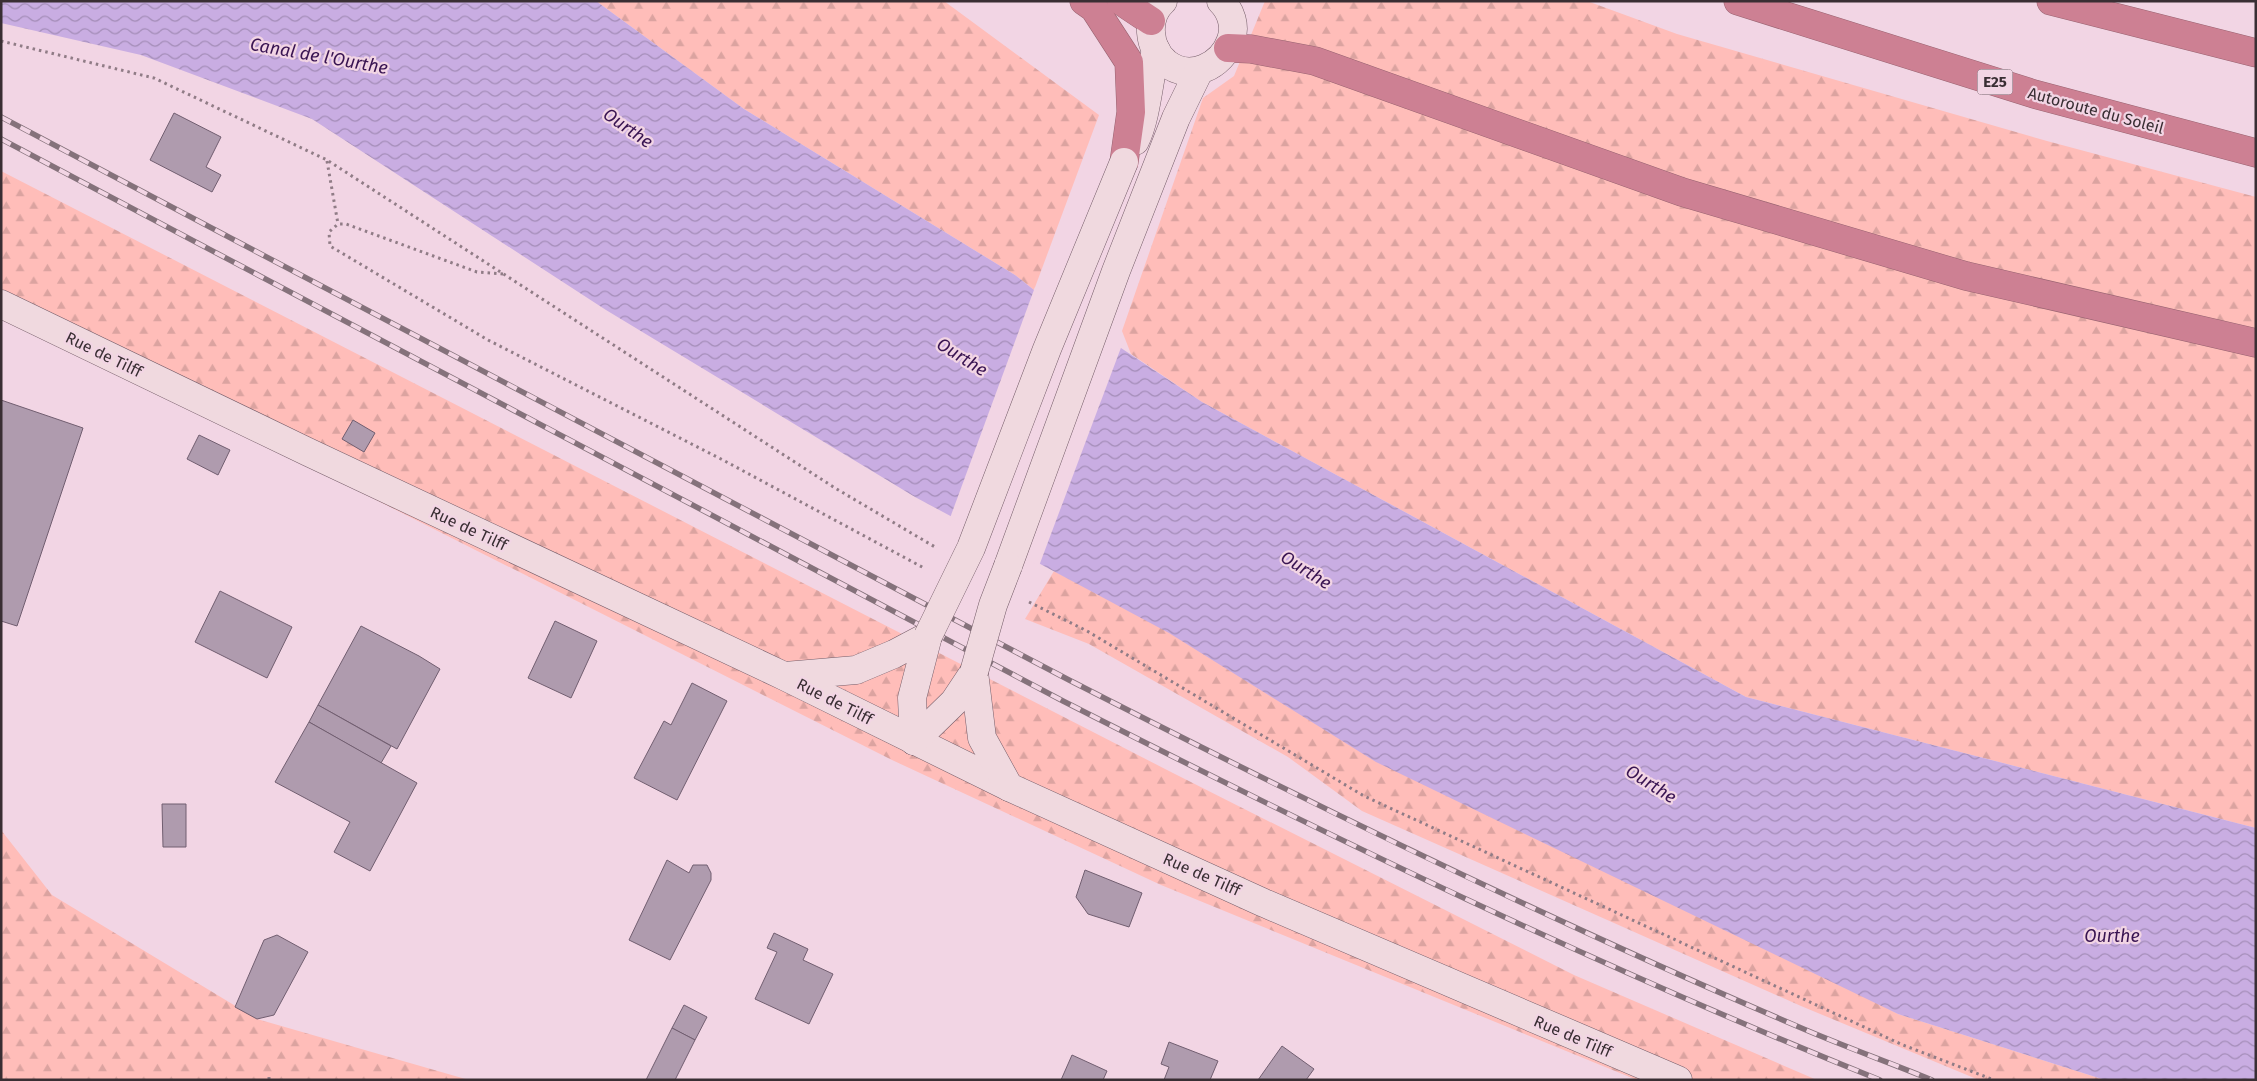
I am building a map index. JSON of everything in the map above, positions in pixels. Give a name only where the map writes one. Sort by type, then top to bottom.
[{"type":"highway","points":[[1084,1],[1094,8],[1129,62],[1131,112],[1124,162]]},
{"type":"highway","points":[[1122,1],[1157,11]]},
{"type":"highway","name":"Autoroute du Soleil","points":[[1738,1],[2034,94],[2256,153]]},
{"type":"highway","points":[[2051,1],[2256,53]]},
{"type":"highway","points":[[1228,48],[1251,49],[1315,61],[1682,192],[1966,276],[2256,343]]},
{"type":"main road","points":[[1157,11],[1151,36],[1156,50],[1167,63],[1182,70],[1199,71],[1217,63],[1228,48],[1233,34],[1232,20],[1221,1]]},
{"type":"main road","points":[[914,741],[912,698],[928,636],[971,548],[1047,349],[1124,162],[1140,131],[1156,50]]},
{"type":"main road","points":[[914,741],[944,714],[974,672],[993,604],[1116,271],[1176,118],[1199,71]]},
{"type":"main road","name":"Rue de Tilff","points":[[1,304],[308,452],[784,676],[1009,787],[1264,903],[1678,1080]]},
{"type":"main road","points":[[784,676],[856,670],[894,654],[928,636]]},
{"type":"main road","points":[[974,672],[982,738],[1009,787]]},
{"type":"path","points":[[1,41],[154,78],[327,160],[835,488],[936,548]]},
{"type":"path","points":[[327,160],[338,224]]},
{"type":"path","points":[[504,274],[477,272],[346,224],[338,224],[329,232],[330,246],[488,340],[721,459],[953,583]]},
{"type":"path","points":[[1028,602],[1086,631],[1364,796],[1903,1045],[1994,1080]]},
{"type":"green space","points":[[596,1],[944,1],[1099,115],[1034,290],[1015,275],[744,109]]},
{"type":"green space","points":[[1265,1],[1587,1],[1677,34],[2047,141],[2256,197],[2256,828],[1746,697],[1202,402],[1131,354],[1122,331],[1203,98],[1234,76]]},
{"type":"green space","points":[[1,171],[1169,771],[1574,975],[1817,1080],[1637,1080],[1161,885],[892,760],[303,463],[1,317]]},
{"type":"green space","points":[[1054,571],[1898,1014],[2105,1080],[1979,1080],[1801,1006],[1362,811],[1288,757],[1089,644],[1025,619]]},
{"type":"green space","points":[[1,830],[52,895],[257,1019],[469,1080],[1,1080]]},
{"type":"water","name":"Ourthe","points":[[1,1],[596,1],[744,109],[1015,275],[1034,290],[1202,402],[1746,697],[2256,828],[2256,1080],[2105,1080],[1898,1014],[1376,762],[1169,633],[915,497],[606,310],[312,119],[141,55],[1,23]]},
{"type":"pier","points":[[1035,287],[1122,345],[1039,566],[950,518]]},
{"type":"building","points":[[174,113],[221,137],[206,167],[221,175],[212,192],[150,160]]},
{"type":"building","points":[[1,400],[83,428],[17,626],[1,621]]},
{"type":"building","points":[[353,420],[375,433],[364,452],[342,439]]},
{"type":"building","points":[[199,435],[230,450],[218,475],[187,459]]},
{"type":"building","points":[[220,591],[292,627],[267,678],[195,642]]},
{"type":"building","points":[[555,621],[597,641],[571,698],[528,678]]},
{"type":"building","points":[[361,626],[440,669],[397,749],[318,705]]},
{"type":"building","points":[[692,683],[727,701],[677,800],[634,778],[664,721],[671,725]]},
{"type":"building","points":[[318,705],[391,746],[381,763],[309,722]]},
{"type":"building","points":[[309,722],[417,783],[370,871],[334,852],[350,822],[275,782]]},
{"type":"building","points":[[162,804],[186,804],[186,847],[163,847]]},
{"type":"building","points":[[667,860],[689,873],[693,865],[707,865],[711,873],[711,880],[670,960],[629,940]]},
{"type":"building","points":[[1085,870],[1142,893],[1129,927],[1088,914],[1076,897]]},
{"type":"building","points":[[774,933],[808,949],[803,960],[833,974],[809,1024],[755,999],[777,952],[767,948]]},
{"type":"building","points":[[277,935],[308,952],[274,1015],[257,1019],[235,1007],[264,940]]},
{"type":"building","points":[[684,1005],[707,1017],[695,1040],[672,1028]]},
{"type":"building","points":[[672,1028],[695,1040],[675,1080],[646,1080]]},
{"type":"building","points":[[1169,1042],[1218,1061],[1210,1080],[1164,1080],[1169,1067],[1161,1064]]},
{"type":"building","points":[[1282,1046],[1314,1069],[1306,1080],[1258,1080]]},
{"type":"building","points":[[1072,1055],[1107,1071],[1103,1080],[1061,1080]]},
{"type":"railway","points":[[1,117],[1069,680],[1249,771],[1431,860],[1706,987],[1832,1041],[1932,1080]]},
{"type":"railway","points":[[1,139],[1063,701],[1163,752],[1467,900],[1569,947],[1672,993],[1880,1080]]},
{"type":"water label","name":"Canal de l'Ourthe","points":[[319,56]]}]
